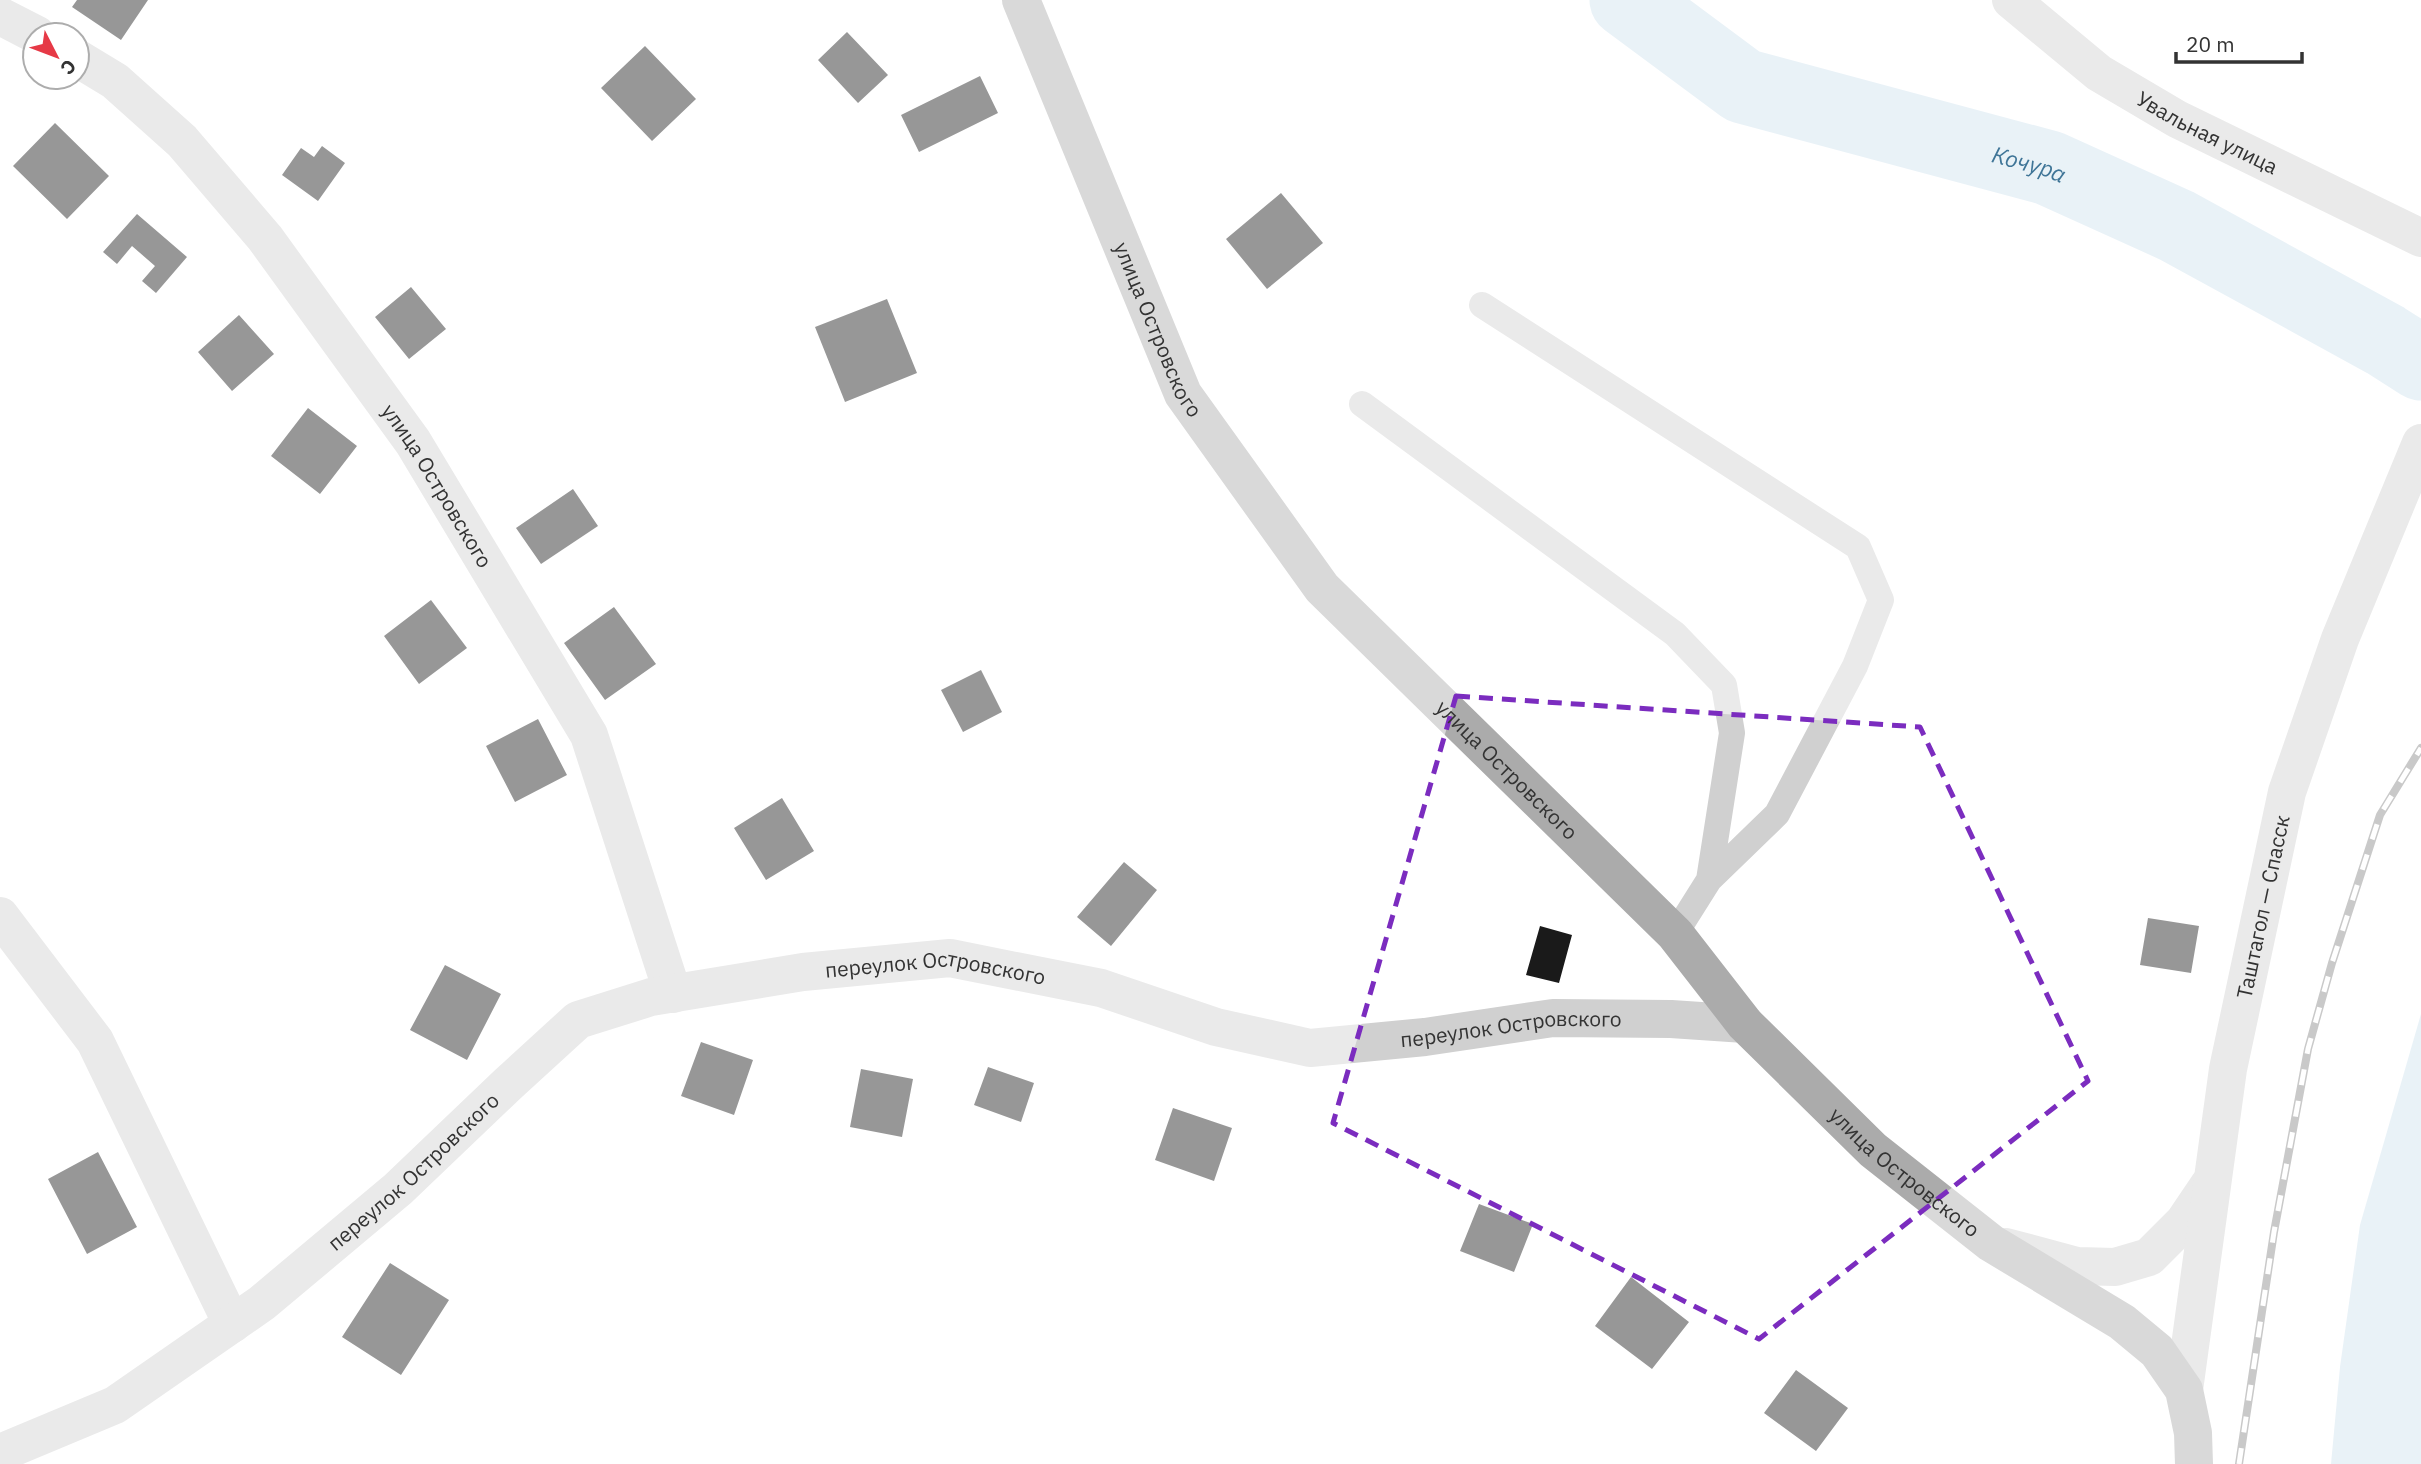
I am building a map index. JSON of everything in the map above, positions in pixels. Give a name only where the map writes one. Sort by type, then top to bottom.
[{"type":"main road","name":"улица Островского","points":[[1021,0],[1183,394],[1322,588],[1675,934],[1745,1024],[1873,1150],[1991,1243],[2122,1322],[2157,1351],[2184,1390]]},
{"type":"main road","points":[[2184,1390],[2193,1433],[2194,1464]]},
{"type":"street","name":"Увальная улица","points":[[2011,0],[2099,73],[2177,119],[2421,238]]},
{"type":"street","points":[[0,16],[21,27]]},
{"type":"street","name":"улица Островского","points":[[91,66],[116,81],[182,141],[265,238],[413,442],[589,735],[673,995]]},
{"type":"street","name":"Таштагол — Спасск","points":[[2184,1390],[2228,1069],[2287,792],[2340,639],[2421,443]]},
{"type":"street","points":[[0,916],[94,1041],[232,1324]]},
{"type":"street","name":"переулок Островского","points":[[0,1453],[116,1405],[262,1303],[398,1189],[578,1020],[651,997],[803,972],[950,958],[1101,988],[1216,1027],[1310,1048],[1425,1037],[1553,1018],[1671,1019],[1745,1024]]},
{"type":"street","points":[[1991,1243],[2077,1266],[2115,1267],[2149,1257],[2184,1222],[2212,1181]]},
{"type":"lane","points":[[1482,305],[1858,547],[1881,600],[1855,666],[1776,814],[1709,880],[1675,934]]},
{"type":"lane","points":[[1362,404],[1675,634],[1724,685],[1732,733],[1709,880]]},
{"type":"highlighted area","points":[[1456,696],[1920,727],[2088,1081],[1759,1339],[1333,1123]]},
{"type":"water","points":[[2421,1014],[2421,1464],[2331,1464],[2340,1367],[2360,1225]]},
{"type":"building","points":[[77,0],[148,0],[121,40],[72,7]]},
{"type":"building","points":[[847,32],[888,75],[858,103],[818,60]]},
{"type":"building","points":[[645,46],[696,99],[652,141],[601,88]]},
{"type":"building","points":[[980,76],[998,113],[919,152],[901,115]]},
{"type":"building","points":[[55,123],[109,176],[67,219],[13,166]]},
{"type":"building","points":[[322,146],[345,163],[318,201],[282,175],[301,148],[314,157]]},
{"type":"building","points":[[1281,193],[1323,243],[1267,289],[1226,239]]},
{"type":"building","points":[[137,214],[187,257],[156,293],[142,281],[155,266],[132,246],[117,264],[103,252]]},
{"type":"building","points":[[411,287],[446,329],[409,359],[375,317]]},
{"type":"building","points":[[887,299],[917,373],[845,402],[815,327]]},
{"type":"building","points":[[239,315],[274,354],[232,391],[198,352]]},
{"type":"building","points":[[308,408],[357,446],[320,494],[271,456]]},
{"type":"building","points":[[573,489],[598,526],[541,564],[516,528]]},
{"type":"building","points":[[431,600],[467,648],[419,684],[384,636]]},
{"type":"building","points":[[614,607],[656,664],[605,700],[564,643]]},
{"type":"building","points":[[981,670],[1002,712],[963,732],[941,690]]},
{"type":"building","points":[[538,719],[567,775],[515,802],[486,746]]},
{"type":"building","points":[[782,798],[814,851],[766,880],[734,828]]},
{"type":"building","points":[[1124,862],[1157,890],[1111,946],[1077,917]]},
{"type":"building","points":[[2148,918],[2199,926],[2191,973],[2140,965]]},
{"type":"building","points":[[1540,926],[1572,935],[1559,983],[1526,975]]},
{"type":"building","points":[[445,965],[501,994],[467,1060],[410,1030]]},
{"type":"building","points":[[701,1042],[753,1060],[734,1115],[681,1096]]},
{"type":"building","points":[[988,1067],[1034,1083],[1021,1122],[974,1105]]},
{"type":"building","points":[[861,1069],[913,1079],[902,1137],[850,1127]]},
{"type":"building","points":[[1173,1108],[1232,1128],[1214,1181],[1155,1160]]},
{"type":"building","points":[[98,1152],[137,1227],[87,1254],[48,1179]]},
{"type":"building","points":[[1479,1204],[1533,1224],[1514,1272],[1460,1251]]},
{"type":"building","points":[[390,1263],[449,1300],[401,1375],[342,1337]]},
{"type":"building","points":[[1631,1277],[1689,1322],[1652,1369],[1595,1326]]},
{"type":"building","points":[[1796,1370],[1848,1408],[1816,1451],[1764,1413]]},
{"type":"waterway","name":"Кочура","points":[[1627,0],[1743,86],[2049,168],[2177,226],[2385,340],[2421,363]]},
{"type":"railway","points":[[2239,1464],[2274,1232],[2308,1049],[2332,963],[2380,815],[2421,748]]}]
